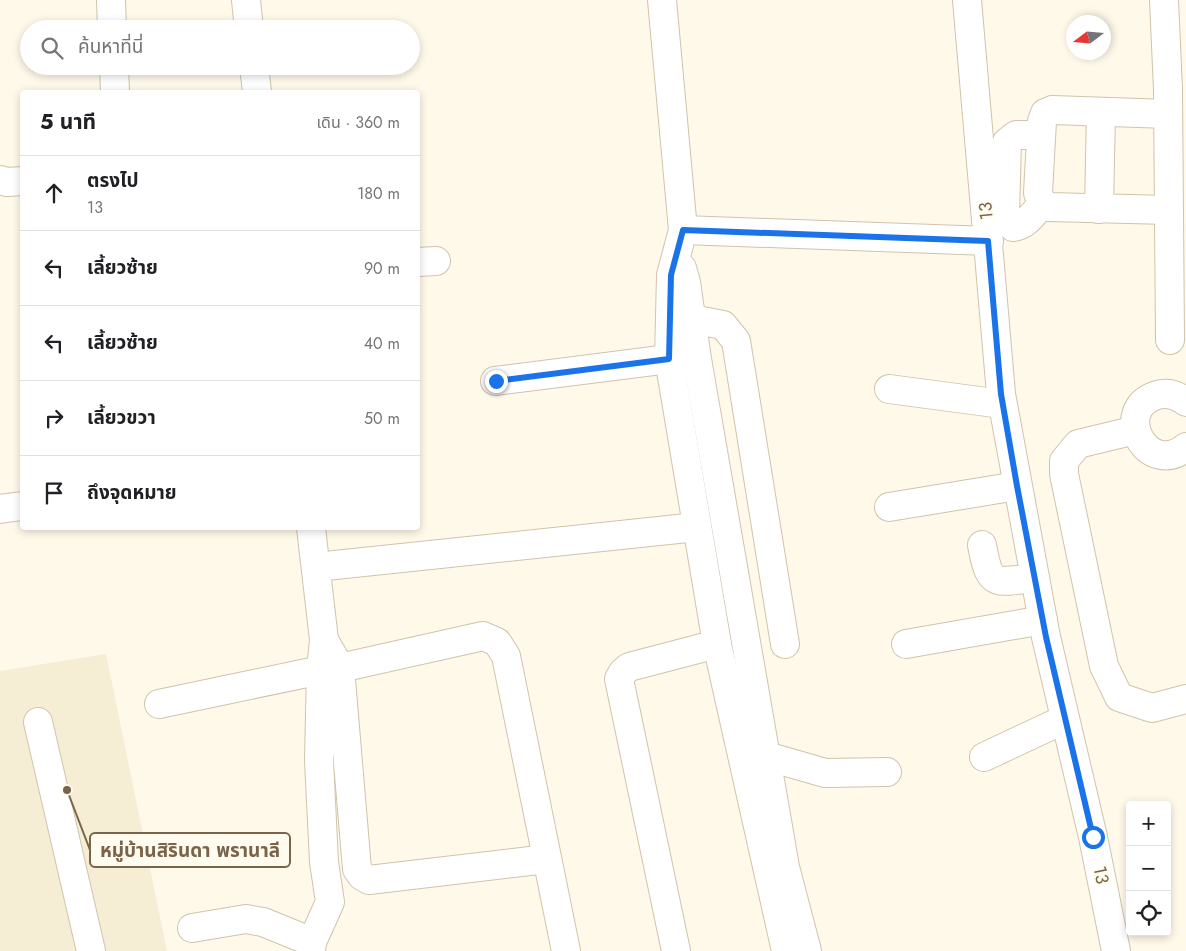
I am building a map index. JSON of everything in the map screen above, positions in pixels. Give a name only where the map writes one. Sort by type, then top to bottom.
[{"type":"street","points":[[111,0],[112,20]]},
{"type":"street","points":[[246,0],[248,20]]},
{"type":"street","points":[[662,0],[680,241],[686,282],[785,867],[807,951]]},
{"type":"street","name":"13","points":[[967,0],[1002,404],[1043,620],[1093,837],[1116,951]]},
{"type":"street","points":[[1164,0],[1175,97],[1180,176],[1186,189]]},
{"type":"street","points":[[114,75],[115,90]]},
{"type":"street","points":[[255,75],[257,90]]},
{"type":"street","points":[[1169,210],[1048,208],[1042,204],[1038,193],[1041,135],[1044,114],[1052,110],[1101,112],[1175,97]]},
{"type":"street","points":[[1170,340],[1169,210],[1175,97]]},
{"type":"street","points":[[1099,209],[1101,112]]},
{"type":"street","points":[[1041,135],[1016,135],[1007,142],[1005,216],[1007,222],[1013,227],[1019,227],[1042,204]]},
{"type":"street","points":[[0,180],[7,182],[20,181]]},
{"type":"street","points":[[680,241],[988,241]]},
{"type":"street","points":[[680,241],[671,275],[669,359],[717,644],[786,951]]},
{"type":"street","points":[[692,319],[723,325],[736,341],[785,644]]},
{"type":"street","points":[[496,381],[669,359]]},
{"type":"street","points":[[889,389],[1002,404]]},
{"type":"street","points":[[1186,402],[1170,394],[1160,394],[1150,398],[1142,405],[1137,414],[1136,430],[1141,443],[1148,450],[1156,454],[1166,456],[1175,454],[1186,447]]},
{"type":"street","points":[[1136,430],[1078,444],[1064,460],[1064,474],[1104,666],[1119,697],[1152,708],[1186,699]]},
{"type":"street","points":[[889,507],[1017,486]]},
{"type":"street","points":[[0,510],[20,506]]},
{"type":"street","points":[[316,567],[697,527]]},
{"type":"street","points":[[311,530],[324,640],[331,669],[357,870],[369,880],[547,859]]},
{"type":"street","points":[[982,545],[986,566],[990,575],[995,579],[1004,581],[1035,578]]},
{"type":"street","points":[[906,644],[1043,620]]},
{"type":"street","points":[[159,704],[483,636],[497,642],[506,656],[566,951]]},
{"type":"street","points":[[676,951],[619,679],[629,667],[717,644]]},
{"type":"street","points":[[192,928],[246,919],[263,922],[312,946],[330,902],[324,862],[319,760],[331,669]]},
{"type":"street","points":[[984,757],[1065,719]]},
{"type":"street","points":[[38,722],[91,951]]},
{"type":"street","points":[[766,756],[824,773],[887,772]]},
{"type":"shaded area","points":[[106,654],[167,951],[0,951],[0,671]]},
{"type":"place","name":"หมู่บ้านสิรินดา พรานาลี","points":[[67,790]]},
{"type":"route","points":[[496,381],[669,359],[671,275],[683,230],[988,241],[1001,394],[1017,486],[1046,637],[1093,837]]}]
